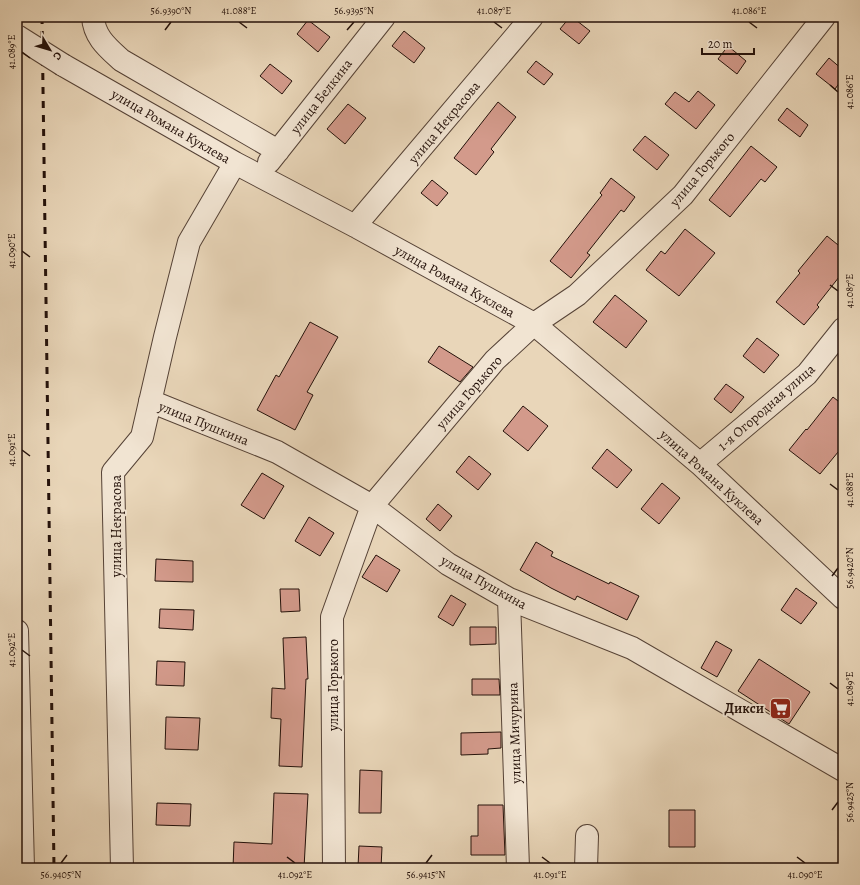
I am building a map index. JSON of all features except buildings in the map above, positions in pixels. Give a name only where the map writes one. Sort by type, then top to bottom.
[{"type":"street","points":[[93,17],[93,22],[100,40],[121,60],[278,151]]},
{"type":"street","name":"улица Белкина","points":[[258,175],[384,17]]},
{"type":"street","name":"улица Некрасова","points":[[355,226],[532,17]]},
{"type":"street","name":"улица Горького","points":[[334,868],[332,617],[372,506],[495,360],[534,324],[577,294],[683,195],[824,17]]},
{"type":"street","name":"улица Романа Куклева","points":[[17,36],[63,65],[236,163],[534,324],[700,464],[843,598]]},
{"type":"street","name":"улица Некрасова","points":[[122,868],[113,472],[142,437],[164,337],[189,242],[236,163]]},
{"type":"street","name":"1-я Огородная улица","points":[[700,464],[807,374],[843,329]]},
{"type":"street","name":"улица Пушкина","points":[[150,401],[277,452],[372,506],[448,564],[509,599],[632,648],[843,770]]},
{"type":"street","name":"улица Мичурина","points":[[509,599],[518,868]]},
{"type":"street","points":[[17,631],[23,868]]},
{"type":"street","points":[[586,868],[587,836]]},
{"type":"railway","points":[[42,17],[54,868]]},
{"type":"place","name":"Дикси","points":[[780,708]]}]
